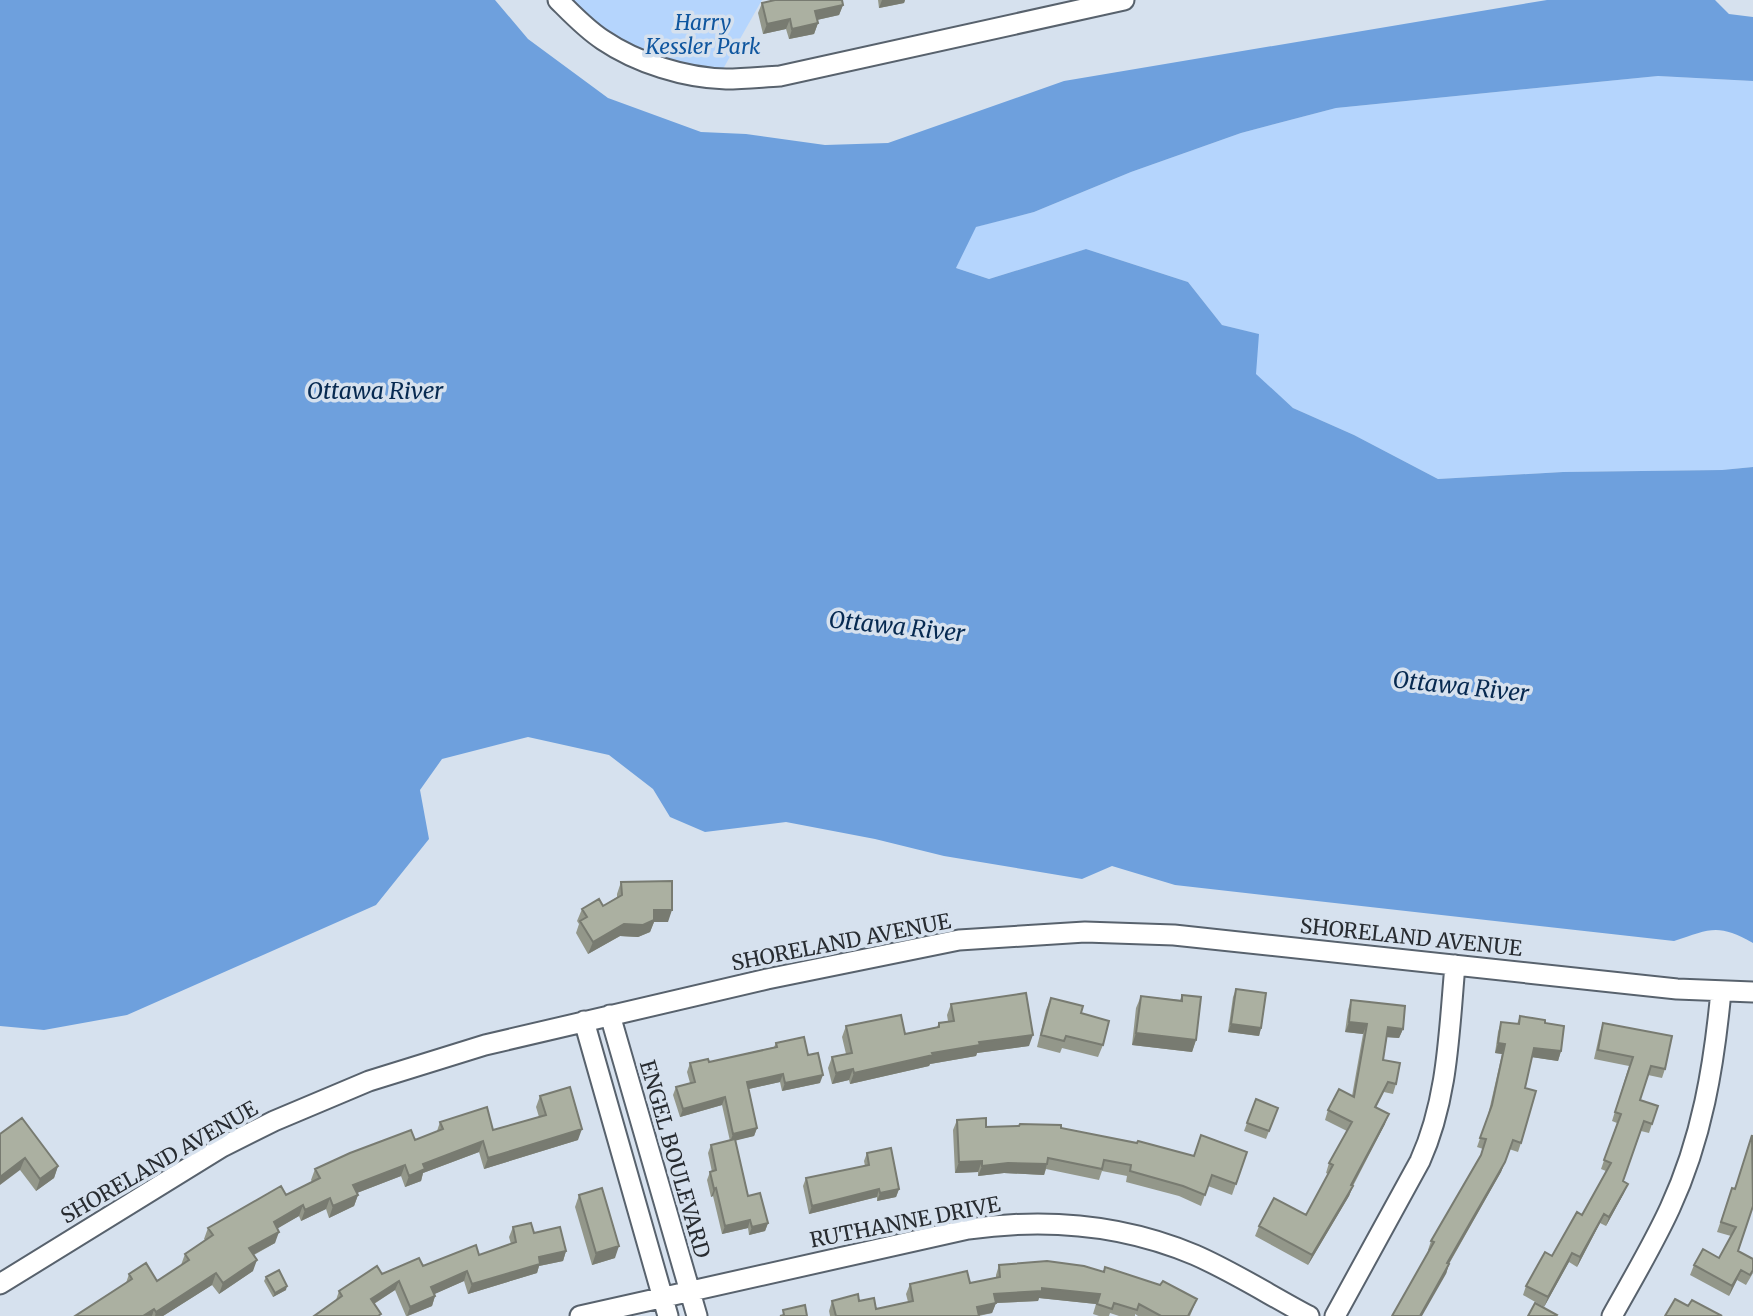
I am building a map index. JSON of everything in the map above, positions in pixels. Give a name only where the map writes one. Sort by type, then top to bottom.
[{"type":"street","points":[[558,0],[593,33],[629,54],[676,72],[724,79],[780,76],[1124,0]]},
{"type":"street","name":"SHORELAND AVENUE","points":[[0,1284],[222,1147],[284,1116],[369,1081],[438,1058],[584,1021],[848,961],[959,940],[1084,932],[1174,936],[1677,989],[1753,992]]},
{"type":"street","points":[[1335,1316],[1420,1161],[1431,1134],[1445,1075],[1455,965]]},
{"type":"street","points":[[1612,1316],[1659,1230],[1687,1166],[1708,1094],[1721,991]]},
{"type":"street","name":"ENGEL BOULEVARD","points":[[610,1015],[697,1316]]},
{"type":"street","points":[[584,1021],[665,1307]]},
{"type":"street","name":"RUTHANNE DRIVE","points":[[580,1316],[665,1307],[690,1292],[968,1229],[1010,1224],[1061,1223],[1116,1231],[1172,1246],[1209,1261],[1309,1316]]},
{"type":"green space","name":"Harry Kessler Park","points":[[571,0],[762,0],[723,69],[681,63],[641,49],[604,27]]},
{"type":"green space","points":[[1658,76],[1753,81],[1753,467],[1722,470],[1563,472],[1438,479],[1354,435],[1293,408],[1255,374],[1258,334],[1222,325],[1188,282],[1086,249],[989,279],[956,268],[975,227],[1034,212],[1131,172],[1241,133],[1336,108]]},
{"type":"water","name":"Ottawa River","points":[[0,0],[495,0],[528,39],[608,98],[701,132],[746,134],[825,145],[888,143],[1064,81],[1547,0],[1715,0],[1729,14],[1753,17],[1753,81],[1658,76],[1336,108],[1241,133],[1131,172],[1034,212],[976,227],[956,268],[989,279],[1086,249],[1188,282],[1222,325],[1259,334],[1256,374],[1293,408],[1354,435],[1438,479],[1563,472],[1722,470],[1753,467],[1753,943],[1722,930],[1706,931],[1674,941],[1175,885],[1112,866],[1082,879],[944,856],[875,839],[786,822],[705,832],[670,817],[653,789],[609,755],[528,737],[442,759],[420,790],[429,839],[376,905],[127,1015],[44,1030],[0,1026]]},
{"type":"building","points":[[775,0],[842,0],[843,5],[815,11],[818,23],[792,29],[790,19],[767,24],[762,3]]},
{"type":"building","points":[[672,881],[672,910],[654,910],[654,920],[643,925],[624,924],[593,942],[580,921],[587,917],[582,909],[599,899],[603,906],[622,895],[621,882]]},
{"type":"building","points":[[1236,989],[1266,993],[1261,1028],[1231,1024]]},
{"type":"building","points":[[1026,993],[1033,1035],[979,1042],[980,1045],[932,1053],[933,1055],[854,1073],[853,1069],[836,1073],[832,1057],[852,1053],[846,1026],[901,1015],[905,1034],[954,1021],[951,1004]]},
{"type":"building","points":[[1182,995],[1201,997],[1196,1040],[1136,1033],[1141,996],[1182,1001]]},
{"type":"building","points":[[1051,998],[1083,1006],[1081,1013],[1109,1021],[1103,1045],[1066,1036],[1064,1041],[1041,1035]]},
{"type":"building","points":[[1351,1000],[1405,1006],[1403,1029],[1388,1027],[1383,1060],[1400,1063],[1396,1084],[1388,1082],[1375,1107],[1389,1114],[1351,1185],[1353,1186],[1312,1255],[1259,1226],[1274,1198],[1306,1215],[1333,1165],[1329,1163],[1352,1122],[1328,1110],[1339,1089],[1354,1097],[1367,1024],[1349,1022]]},
{"type":"building","points":[[1520,1016],[1564,1026],[1561,1051],[1534,1048],[1525,1088],[1536,1091],[1521,1143],[1513,1140],[1505,1162],[1420,1316],[1392,1316],[1434,1242],[1431,1241],[1481,1155],[1486,1139],[1480,1138],[1492,1105],[1505,1044],[1498,1043],[1501,1022],[1519,1024]]},
{"type":"building","points":[[1603,1023],[1672,1036],[1665,1069],[1651,1066],[1640,1100],[1658,1106],[1652,1124],[1644,1121],[1623,1181],[1628,1184],[1609,1217],[1604,1214],[1580,1257],[1572,1253],[1548,1297],[1526,1286],[1545,1252],[1552,1256],[1577,1212],[1582,1215],[1611,1163],[1604,1160],[1621,1114],[1615,1112],[1633,1057],[1598,1050]]},
{"type":"building","points":[[804,1037],[808,1055],[818,1053],[823,1075],[785,1083],[783,1074],[747,1082],[757,1128],[733,1134],[725,1097],[683,1109],[676,1087],[695,1082],[690,1063],[708,1059],[709,1062],[777,1047],[776,1043]]},
{"type":"building","points":[[570,1087],[582,1129],[488,1158],[483,1141],[423,1164],[425,1169],[409,1176],[405,1165],[353,1185],[358,1195],[333,1206],[330,1198],[305,1210],[303,1205],[274,1222],[279,1232],[249,1248],[257,1260],[223,1283],[216,1273],[156,1312],[154,1309],[143,1316],[75,1316],[132,1279],[129,1274],[146,1263],[157,1281],[189,1260],[185,1254],[213,1235],[208,1228],[281,1186],[286,1195],[320,1178],[315,1169],[411,1130],[415,1140],[443,1129],[440,1122],[487,1107],[493,1130],[546,1115],[540,1096]]},
{"type":"building","points":[[1256,1099],[1278,1108],[1269,1131],[1247,1123]]},
{"type":"building","points":[[22,1118],[58,1166],[40,1179],[25,1158],[0,1177],[0,1134]]},
{"type":"building","points":[[986,1118],[986,1127],[1061,1125],[1061,1128],[1137,1143],[1138,1141],[1194,1156],[1201,1135],[1247,1152],[1236,1184],[1212,1175],[1205,1195],[1130,1171],[1131,1165],[1104,1160],[1102,1169],[1048,1158],[1047,1164],[1008,1163],[982,1166],[982,1161],[959,1162],[957,1120]]},
{"type":"building","points":[[1752,1135],[1753,1206],[1738,1251],[1753,1259],[1753,1270],[1750,1275],[1741,1270],[1732,1286],[1694,1265],[1703,1249],[1719,1258],[1736,1227],[1721,1222],[1732,1188],[1735,1189]]},
{"type":"building","points":[[735,1139],[748,1196],[760,1193],[768,1223],[752,1227],[750,1220],[725,1226],[710,1172],[716,1170],[711,1145]]},
{"type":"building","points":[[891,1148],[899,1189],[880,1193],[879,1189],[812,1206],[806,1178],[869,1165],[867,1153]]},
{"type":"building","points":[[602,1188],[619,1246],[596,1253],[579,1195]]},
{"type":"building","points":[[531,1223],[534,1233],[560,1227],[566,1251],[539,1257],[540,1264],[472,1284],[467,1271],[431,1287],[435,1296],[410,1307],[399,1281],[371,1299],[381,1314],[378,1316],[314,1316],[342,1296],[339,1291],[377,1266],[382,1274],[419,1258],[423,1266],[476,1245],[479,1255],[516,1242],[513,1227]]},
{"type":"building","points":[[1047,1261],[1084,1266],[1104,1272],[1105,1267],[1160,1285],[1163,1281],[1197,1299],[1188,1316],[1161,1316],[1139,1304],[1137,1310],[1114,1303],[1112,1309],[1097,1304],[1100,1294],[1042,1288],[1042,1291],[994,1294],[996,1303],[977,1307],[979,1316],[836,1316],[832,1301],[858,1294],[859,1301],[874,1298],[876,1309],[913,1301],[910,1284],[967,1271],[970,1283],[1000,1277],[999,1265]]},
{"type":"building","points":[[279,1270],[287,1286],[275,1293],[266,1277]]},
{"type":"building","points":[[1675,1299],[1688,1306],[1692,1300],[1722,1316],[1665,1316]]},
{"type":"building","points":[[1535,1303],[1557,1315],[1528,1316]]},
{"type":"building","points":[[805,1305],[807,1316],[780,1316],[784,1315],[783,1310]]}]
